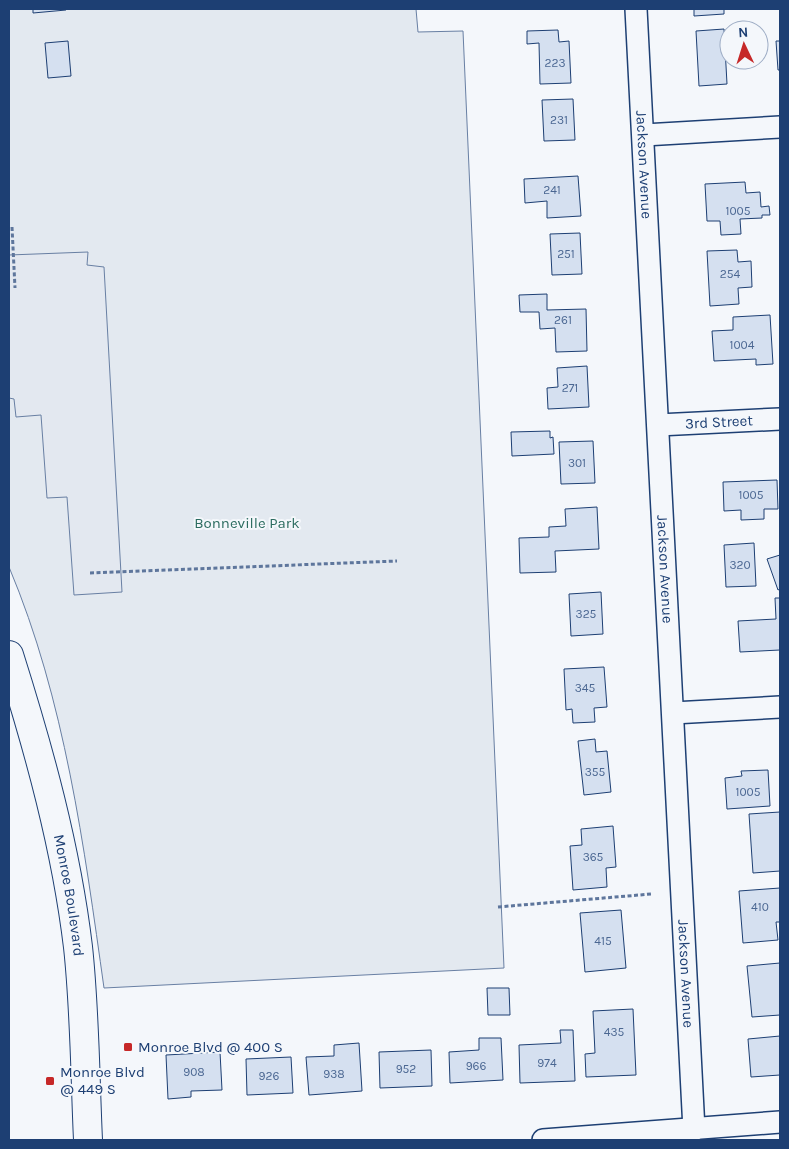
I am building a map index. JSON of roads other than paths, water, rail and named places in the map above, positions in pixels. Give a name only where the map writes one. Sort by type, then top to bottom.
[{"type":"main road","name":"Monroe Boulevard","points":[[9,655],[32,730],[66,871],[75,923],[88,1140]]},
{"type":"street","name":"Jackson Avenue","points":[[636,9],[694,1130]]},
{"type":"street","points":[[644,135],[780,127]]},
{"type":"street","name":"3rd Street","points":[[658,425],[780,419]]},
{"type":"street","points":[[673,713],[780,707]]},
{"type":"street","points":[[543,1140],[780,1122]]},
{"type":"place","name":"Monroe Blvd @ 400 S","points":[[128,1047]]},
{"type":"place","name":"Monroe Blvd @ 449 S","points":[[50,1081]]},
{"type":"park label","name":"Bonneville Park","points":[[247,523]]}]
